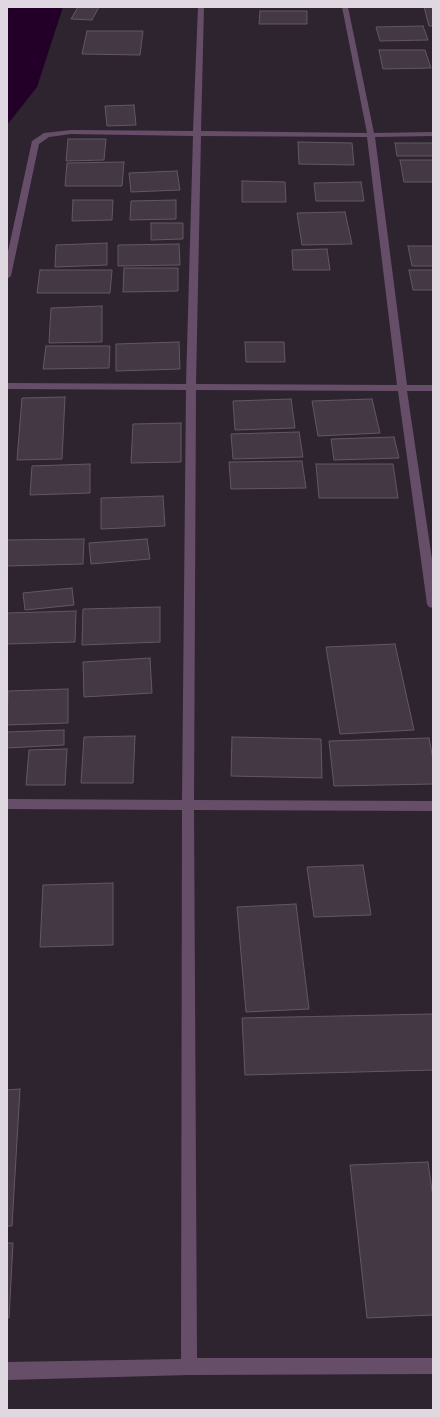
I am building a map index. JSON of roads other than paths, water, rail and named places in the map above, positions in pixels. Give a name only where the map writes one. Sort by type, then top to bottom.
[{"type":"street","points":[[189,1367],[188,804],[190,386],[202,7]]},
{"type":"street","points":[[345,7],[371,135],[402,387],[433,604]]},
{"type":"street","points":[[7,276],[35,143],[47,135],[71,132],[371,135],[433,134]]},
{"type":"street","points":[[7,386],[433,388]]},
{"type":"street","points":[[7,804],[433,806]]},
{"type":"street","points":[[7,1371],[189,1367],[433,1366]]}]
